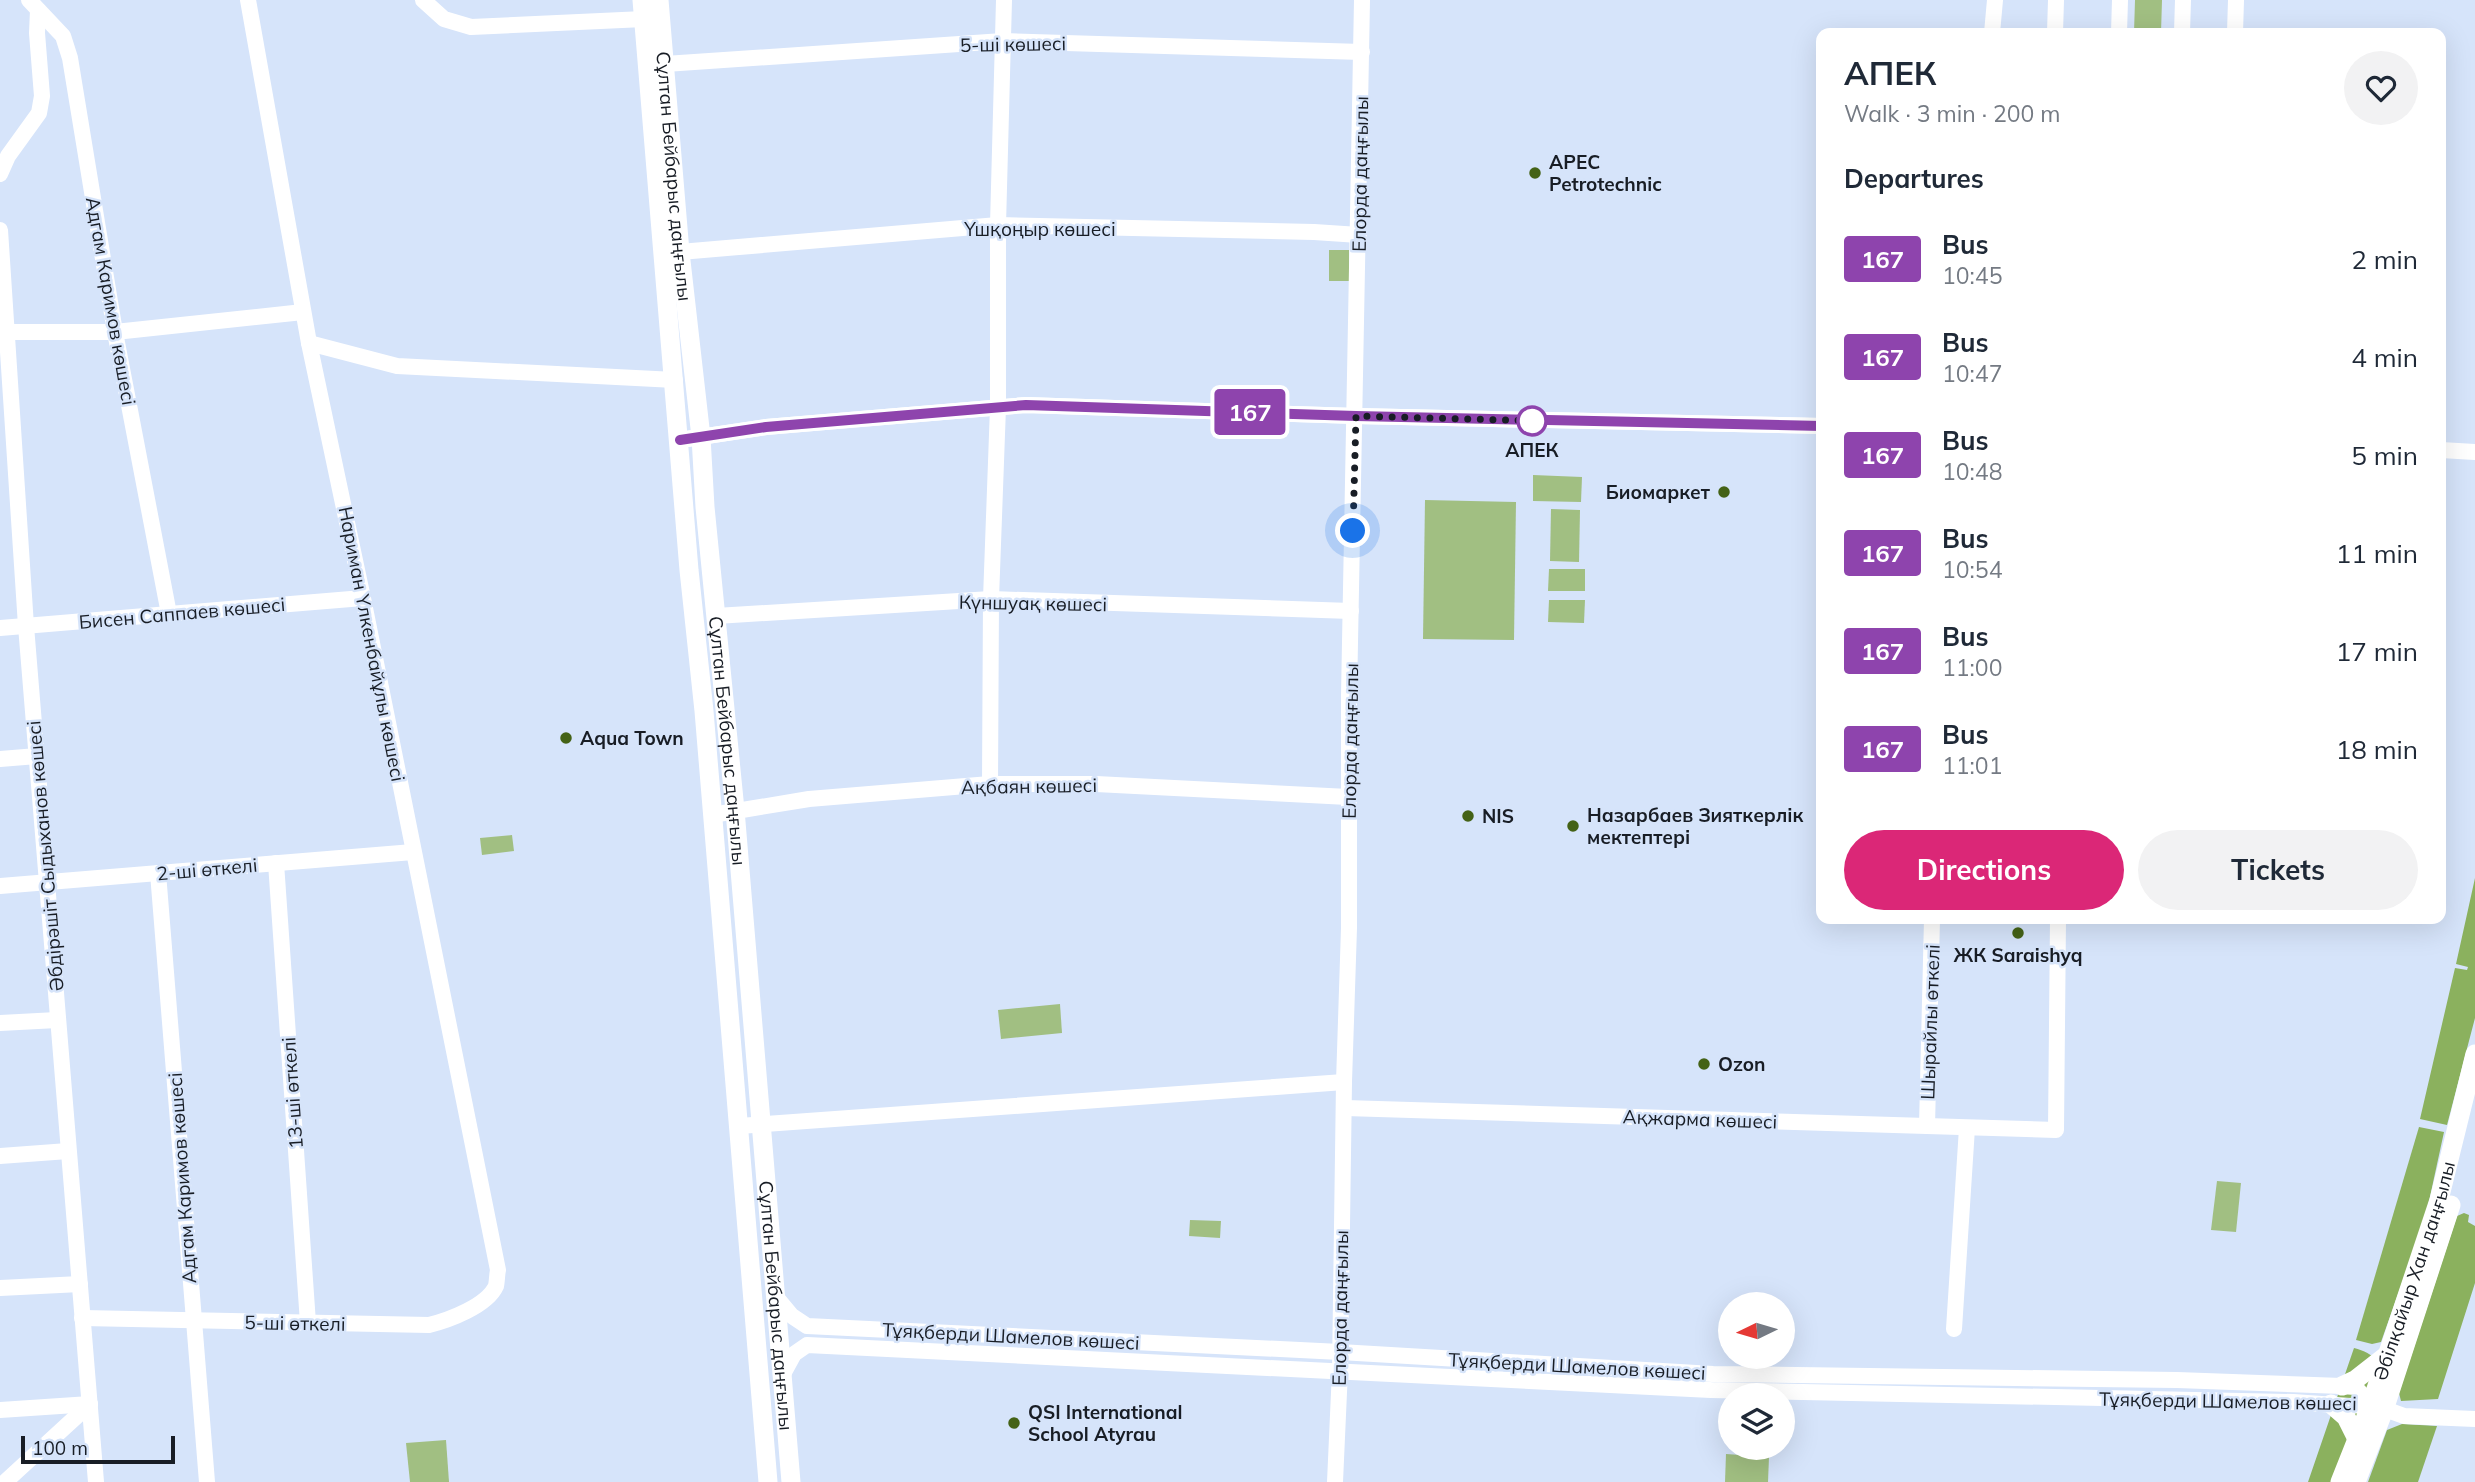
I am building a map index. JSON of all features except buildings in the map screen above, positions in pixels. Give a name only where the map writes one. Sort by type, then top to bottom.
[{"type":"main road","name":"Сұлтан Бейбарыс даңғылы","points":[[659,0],[680,252],[701,437],[735,810],[791,1482]]},
{"type":"main road","name":"Сұлтан Бейбарыс даңғылы","points":[[643,10],[768,1482]]},
{"type":"main road","name":"Әбілқайыр Хан даңғылы","points":[[2340,1482],[2356,1437],[2377,1407],[2387,1355],[2439,1200],[2475,1054]]},
{"type":"main road","name":"Әбілқайыр Хан даңғылы","points":[[2356,1482],[2377,1407],[2452,1204],[2475,1107]]},
{"type":"main road","points":[[2342,1386],[2355,1380],[2387,1355]]},
{"type":"main road","points":[[2331,1404],[2346,1417],[2356,1437]]},
{"type":"street","name":"Нариман Үлкенбайұлы көшесі","points":[[248,0],[303,313],[498,1269],[496,1287]]},
{"type":"street","points":[[423,0],[444,19],[471,27],[643,10]]},
{"type":"street","points":[[990,784],[991,599],[998,407],[998,225],[1004,0]]},
{"type":"street","name":"Елорда даңғылы","points":[[1335,1482],[1340,1370],[1349,928],[1348,797],[1362,0]]},
{"type":"street","points":[[1992,28],[1995,0]]},
{"type":"street","points":[[2055,28],[2056,0]]},
{"type":"street","points":[[2119,28],[2120,0]]},
{"type":"street","points":[[2182,28],[2183,0]]},
{"type":"street","points":[[2235,28],[2236,0]]},
{"type":"street","points":[[0,174],[8,156],[39,113],[42,96],[33,5]]},
{"type":"street","name":"Адгам Каримов көшесі","points":[[33,5],[63,36],[70,58],[116,332],[169,614]]},
{"type":"street","name":"5-ші көшесі","points":[[665,64],[1003,41],[1362,52]]},
{"type":"street","name":"Үшқоңыр көшесі","points":[[680,252],[998,225],[1314,232],[1359,236]]},
{"type":"street","name":"Әбдірәшіт Сыдыханов көшесі","points":[[0,230],[8,484],[26,626],[96,1482]]},
{"type":"street","points":[[3,332],[116,332],[303,313]]},
{"type":"street","points":[[309,343],[397,366],[675,380]]},
{"type":"street","points":[[680,440],[766,427],[1026,405],[1356,416],[1816,426]]},
{"type":"street","points":[[2446,450],[2475,452]]},
{"type":"street","name":"Бисен Саппаев көшесі","points":[[0,628],[363,598]]},
{"type":"street","name":"Күншуақ көшесі","points":[[716,617],[991,599],[1351,611]]},
{"type":"street","points":[[0,758],[37,756]]},
{"type":"street","name":"Ақбаян көшесі","points":[[712,815],[810,799],[990,784],[1096,783],[1348,797]]},
{"type":"street","name":"2-ші өткелі","points":[[0,886],[413,852]]},
{"type":"street","name":"13-ші өткелі","points":[[276,863],[308,1323]]},
{"type":"street","name":"Адгам Каримов көшесі","points":[[158,873],[207,1482]]},
{"type":"street","name":"Шырайлы өткелі","points":[[1927,1126],[1933,924]]},
{"type":"street","name":"Ақжарма көшесі","points":[[1345,1108],[2056,1130],[2058,924]]},
{"type":"street","points":[[0,1023],[57,1020]]},
{"type":"street","points":[[739,1126],[1344,1082]]},
{"type":"street","points":[[1954,1329],[1967,1128]]},
{"type":"street","points":[[0,1156],[68,1151]]},
{"type":"street","points":[[0,1288],[79,1284]]},
{"type":"street","name":"5-ші өткелі","points":[[82,1318],[429,1325],[455,1318],[478,1304],[496,1287]]},
{"type":"street","name":"Тұяқберди Шамелов көшесі","points":[[777,1298],[792,1316],[807,1326],[1340,1352],[1713,1374],[2178,1380],[2342,1386],[2355,1387],[2377,1407]]},
{"type":"street","name":"Тұяқберди Шамелов көшесі","points":[[782,1376],[794,1354],[807,1345],[1711,1390],[2377,1407]]},
{"type":"street","points":[[1912,1394],[1913,1375]]},
{"type":"street","points":[[0,1410],[90,1404]]},
{"type":"street","points":[[5,1482],[90,1404]]},
{"type":"street","points":[[2377,1407],[2404,1416],[2475,1419]]},
{"type":"green space","points":[[2135,0],[2162,0],[2161,28],[2134,28]]},
{"type":"green space","points":[[1329,250],[1349,250],[1349,281],[1329,281]]},
{"type":"green space","points":[[1533,475],[1582,477],[1581,502],[1533,501]]},
{"type":"green space","points":[[1425,500],[1516,502],[1514,640],[1423,639]]},
{"type":"green space","points":[[1551,509],[1580,510],[1579,562],[1550,561]]},
{"type":"green space","points":[[1549,569],[1585,569],[1585,591],[1548,591]]},
{"type":"green space","points":[[1549,600],[1585,600],[1584,623],[1548,622]]},
{"type":"green space","points":[[512,835],[514,851],[482,855],[480,838]]},
{"type":"green space","points":[[2475,878],[2475,1018],[2447,1125],[2420,1119],[2455,968],[2467,970],[2468,967],[2456,964]]},
{"type":"green space","points":[[1060,1004],[1062,1033],[1001,1039],[998,1010]]},
{"type":"green space","points":[[2419,1127],[2444,1132],[2426,1215],[2381,1342],[2372,1344],[2356,1340]]},
{"type":"green space","points":[[2217,1181],[2241,1183],[2236,1232],[2211,1230]]},
{"type":"green space","points":[[2464,1213],[2469,1215],[2468,1222],[2475,1226],[2475,1283],[2438,1399],[2401,1401],[2399,1393],[2457,1216]]},
{"type":"green space","points":[[1190,1220],[1221,1221],[1220,1238],[1189,1236]]},
{"type":"green space","points":[[2354,1348],[2364,1351],[2377,1363],[2334,1482],[2308,1482]]},
{"type":"green space","points":[[2402,1424],[2437,1426],[2418,1482],[2368,1482],[2387,1430]]},
{"type":"green space","points":[[446,1440],[449,1482],[410,1482],[406,1443]]},
{"type":"green space","points":[[1726,1460],[1769,1460],[1768,1482],[1725,1482]]},
{"type":"bus line","name":"167","points":[[680,440],[766,427],[1026,405],[1356,416],[1816,426]]},
{"type":"place","name":"APEC Petrotechnic","points":[[1535,173]]},
{"type":"place","name":"АПЕК","points":[[1532,421]]},
{"type":"place","name":"Биомаркет","points":[[1724,492]]},
{"type":"place","name":"Aqua Town","points":[[566,738]]},
{"type":"place","name":"NIS","points":[[1468,816]]},
{"type":"place","name":"Назарбаев Зияткерлік мектептері","points":[[1573,826]]},
{"type":"place","name":"ЖК Saraishyq","points":[[2018,933]]},
{"type":"place","name":"Ozon","points":[[1704,1064]]},
{"type":"place","name":"QSI International School Atyrau","points":[[1014,1423]]},
{"type":"route","points":[[1353,531],[1356,416],[1542,421],[1532,421]]}]
